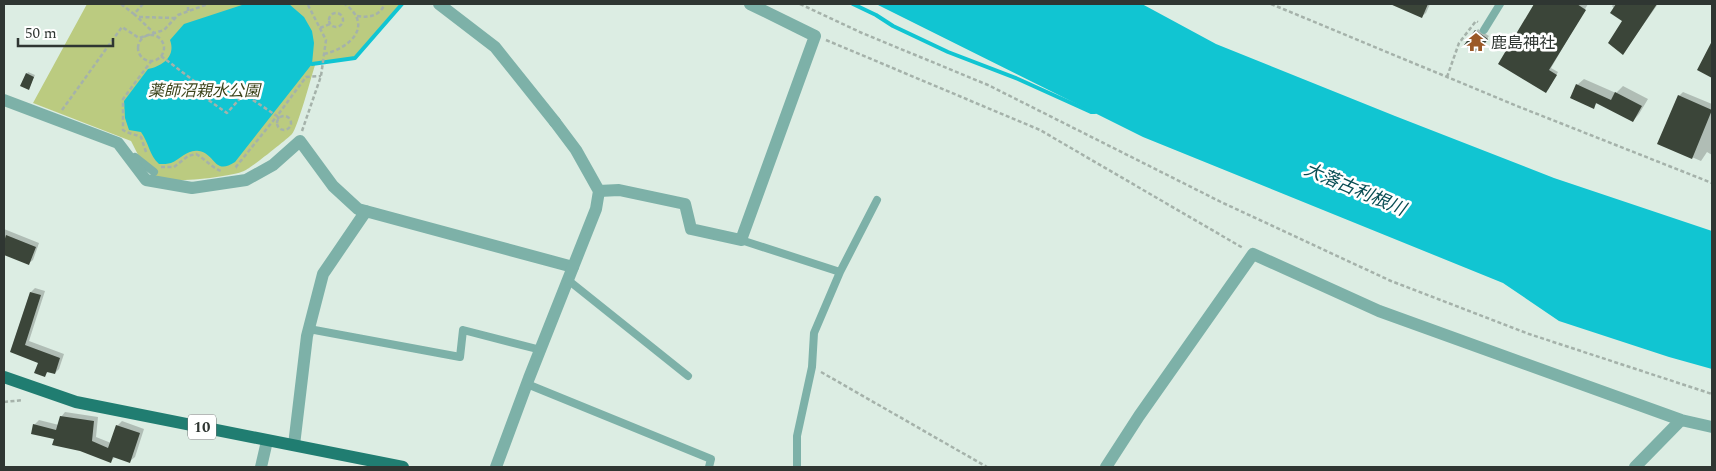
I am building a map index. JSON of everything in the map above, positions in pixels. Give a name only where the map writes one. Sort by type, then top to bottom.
[{"type":"main road","name":"10","points":[[4,377],[76,402],[403,467]]},
{"type":"street","points":[[439,4],[495,47],[576,150],[599,190],[596,209],[496,467]]},
{"type":"street","points":[[599,190],[619,190],[685,204],[691,229],[741,240],[815,36],[750,4]]},
{"type":"street","points":[[4,100],[43,110],[56,120],[118,143],[146,180],[192,188],[246,180],[273,165],[300,140],[333,186],[358,209],[573,267]]},
{"type":"street","points":[[294,446],[309,329],[323,274],[366,211]]},
{"type":"street","points":[[1106,467],[1139,416],[1253,254],[1379,310],[1681,420],[1712,427]]},
{"type":"street","points":[[1635,467],[1681,420]]},
{"type":"street","points":[[261,467],[267,441]]},
{"type":"lane","points":[[1485,28],[1500,4]]},
{"type":"lane","points":[[131,161],[136,157],[155,169]]},
{"type":"lane","points":[[797,467],[797,436],[812,367],[814,333],[840,272],[877,200]]},
{"type":"lane","points":[[741,240],[840,272]]},
{"type":"lane","points":[[568,280],[688,376]]},
{"type":"lane","points":[[309,329],[460,357],[463,330],[541,350]]},
{"type":"lane","points":[[527,384],[711,459],[709,467]]},
{"type":"path","points":[[121,4],[155,33]]},
{"type":"path","points":[[134,14],[143,4]]},
{"type":"path","points":[[188,4],[188,11]]},
{"type":"path","points":[[56,120],[68,99],[122,27],[139,38],[164,30],[178,15],[208,4]]},
{"type":"path","points":[[300,140],[321,76],[326,40],[306,4]]},
{"type":"path","points":[[324,54],[343,47],[354,39],[358,28],[357,16],[345,4]]},
{"type":"path","points":[[357,16],[376,15],[385,4]]},
{"type":"path","points":[[800,4],[862,33],[988,85],[1221,202],[1391,281],[1529,334],[1712,394]]},
{"type":"path","points":[[1271,4],[1712,183]]},
{"type":"path","points":[[337,13],[342,16],[343,22],[340,26],[334,27],[330,24],[329,20],[333,14],[337,13]]},
{"type":"path","points":[[137,17],[175,18]]},
{"type":"path","points":[[1447,77],[1458,43],[1476,21],[1485,28]]},
{"type":"path","points":[[320,28],[330,24]]},
{"type":"path","points":[[149,158],[141,137],[136,134],[129,134],[123,130],[123,99],[152,60],[161,56],[164,49],[162,41],[155,35],[147,35],[140,40],[138,48],[145,59],[152,60]]},
{"type":"path","points":[[815,36],[1040,130],[1253,254]]},
{"type":"path","points":[[161,56],[198,84],[194,90],[227,113],[244,94],[278,118],[287,117],[290,120],[291,126],[286,130],[281,129],[278,124],[278,118]]},
{"type":"path","points":[[235,168],[278,118],[306,77],[321,76]]},
{"type":"path","points":[[155,169],[174,167],[188,156],[196,154],[214,168],[222,171]]},
{"type":"path","points":[[230,170],[242,167]]},
{"type":"path","points":[[812,367],[987,467]]},
{"type":"path","points":[[4,402],[23,400]]},
{"type":"green space","name":"薬師沼親水公園","points":[[87,4],[400,4],[354,57],[316,62],[292,134],[248,169],[237,173],[200,179],[164,180],[157,178],[148,171],[131,141],[33,103]]},
{"type":"water","points":[[245,4],[289,4],[304,17],[312,31],[314,43],[312,64],[235,162],[223,167],[205,153],[191,151],[171,163],[159,164],[153,157],[141,132],[129,130],[125,118],[124,101],[148,69],[163,63],[167,59],[171,51],[170,40],[184,24]]},
{"type":"water","name":"大落古利根川","points":[[876,4],[1142,4],[1216,44],[1395,116],[1554,178],[1712,231],[1712,369],[1559,321],[1503,283],[1143,137]]},
{"type":"building","points":[[1390,4],[1428,4],[1422,18]]},
{"type":"building","points":[[1534,4],[1577,4],[1586,10],[1549,70],[1557,75],[1546,93],[1498,64]]},
{"type":"building","points":[[1616,4],[1657,4],[1623,55],[1608,43],[1622,21],[1610,13]]},
{"type":"building","name":"鹿島神社","points":[[1475,30],[1488,39],[1480,50],[1478,48],[1475,53],[1464,45]]},
{"type":"building","points":[[1712,41],[1712,78],[1697,70]]},
{"type":"building","points":[[26,73],[34,77],[29,90],[20,86]]},
{"type":"building","points":[[1576,84],[1611,100],[1615,92],[1642,106],[1633,122],[1596,103],[1594,109],[1570,98]]},
{"type":"building","points":[[1678,95],[1712,110],[1692,159],[1657,144]]},
{"type":"building","points":[[6,235],[36,247],[29,265],[4,255]]},
{"type":"building","points":[[30,292],[41,295],[25,345],[60,358],[55,374],[47,372],[45,377],[34,373],[38,363],[10,352]]},
{"type":"building","points":[[60,416],[94,421],[92,441],[108,448],[116,425],[140,433],[130,463],[113,457],[111,463],[80,451],[52,445],[54,439],[31,434],[33,424],[56,430]]},
{"type":"waterway","points":[[312,64],[355,58],[402,4]]},
{"type":"waterway","points":[[853,4],[893,26],[948,52],[1018,79],[1091,112],[1095,112]]},
{"type":"place","name":"鹿島神社","points":[[1476,42]]}]
